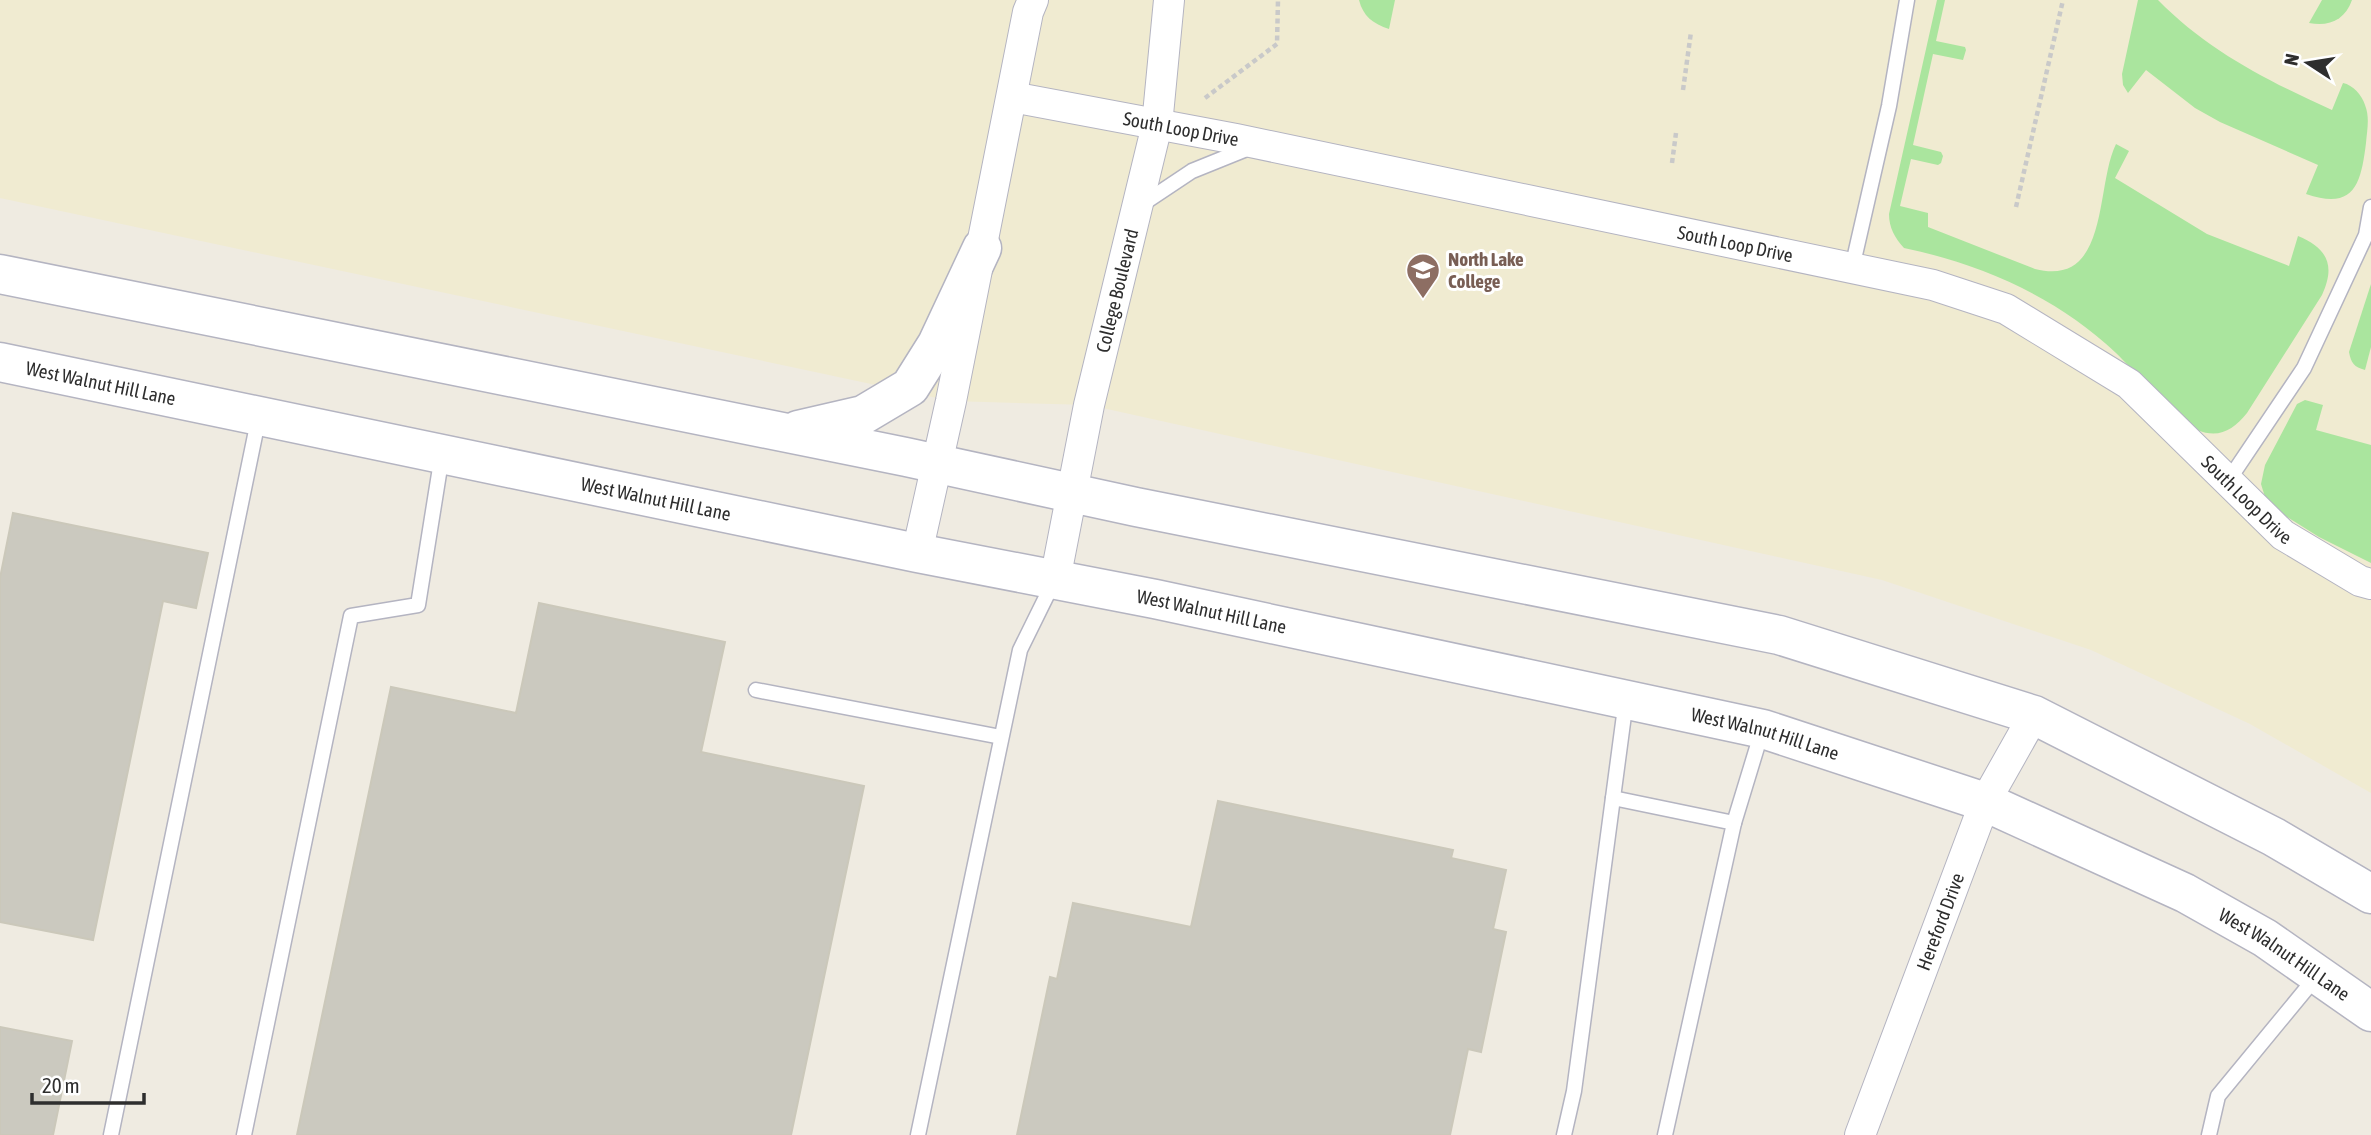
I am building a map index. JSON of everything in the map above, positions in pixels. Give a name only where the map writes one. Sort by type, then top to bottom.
[{"type":"main road","points":[[786,433],[863,415],[910,387],[937,344],[982,248]]},
{"type":"main road","points":[[0,274],[786,433],[1072,494],[1779,635],[2034,715],[2274,837],[2371,894]]},
{"type":"main road","name":"West Walnut Hill Lane","points":[[0,362],[917,553],[1156,599],[1763,729],[1985,802],[2185,893],[2265,938],[2371,1012]]},
{"type":"street","points":[[917,553],[1033,0]]},
{"type":"street","name":"College Boulevard","points":[[1055,580],[1089,405],[1157,125],[1170,0]]},
{"type":"street","name":"South Loop Drive","points":[[1012,97],[1259,144],[1933,285],[2006,309],[2129,384],[2283,535],[2360,581],[2371,584]]},
{"type":"street","name":"Hereford Drive","points":[[1860,1135],[1985,802],[2034,715]]},
{"type":"lane","points":[[1852,268],[1889,106],[1907,0]]},
{"type":"lane","points":[[1137,207],[1192,171],[1259,144]]},
{"type":"lane","points":[[2228,481],[2304,368],[2366,235],[2371,207]]},
{"type":"lane","points":[[111,1135],[259,416]]},
{"type":"lane","points":[[244,1135],[351,616],[418,605],[442,454]]},
{"type":"lane","points":[[918,1135],[1020,650],[1055,580]]},
{"type":"lane","points":[[756,690],[1001,737]]},
{"type":"lane","points":[[1564,1135],[1574,1091],[1626,699]]},
{"type":"lane","points":[[1665,1135],[1734,823],[1763,729]]},
{"type":"lane","points":[[1614,797],[1734,823]]},
{"type":"lane","points":[[2210,1135],[2218,1096],[2318,975]]},
{"type":"path","points":[[1205,99],[1277,44],[1278,0]]},
{"type":"path","points":[[2016,207],[2063,0]]},
{"type":"path","points":[[1683,90],[1691,32]]},
{"type":"path","points":[[1672,163],[1676,133]]},
{"type":"shaded area","name":"North Lake College","points":[[0,0],[2371,0],[2371,793],[2250,724],[2091,650],[1882,580],[1089,405],[951,401],[0,198]]},
{"type":"green space","points":[[1359,0],[1395,0],[1389,29],[1370,19]]},
{"type":"green space","points":[[1937,0],[1945,0],[1936,41],[1965,47],[1966,50],[1963,60],[1933,54],[1913,145],[1941,152],[1943,156],[1938,165],[1911,159],[1900,206],[1928,213],[1928,227],[2035,269],[2059,271],[2076,263],[2088,249],[2096,229],[2116,144],[2129,151],[2115,178],[2207,234],[2289,266],[2298,236],[2322,252],[2328,266],[2328,275],[2322,295],[2247,413],[2231,428],[2212,434],[2189,425],[2093,333],[2044,300],[1962,263],[1904,248],[1898,240],[1891,228],[1889,214]]},
{"type":"green space","points":[[2138,0],[2158,0],[2218,50],[2285,88],[2332,110],[2343,83],[2354,88],[2364,101],[2368,124],[2361,170],[2353,190],[2335,199],[2306,194],[2318,165],[2220,122],[2195,108],[2146,70],[2128,93],[2123,85],[2122,74]]},
{"type":"green space","points":[[2322,0],[2352,0],[2345,13],[2330,23],[2309,23]]},
{"type":"green space","points":[[2371,284],[2371,347],[2365,370],[2354,364],[2349,352]]},
{"type":"green space","points":[[2305,400],[2323,405],[2316,430],[2371,445],[2371,563],[2319,537],[2273,508],[2265,497],[2261,484],[2265,465],[2297,404]]},
{"type":"building","points":[[13,513],[208,553],[196,608],[163,601],[93,940],[0,922],[0,578]]},
{"type":"building","points":[[539,603],[725,642],[701,752],[864,786],[791,1135],[297,1135],[391,687],[516,713]]},
{"type":"building","points":[[1218,801],[1453,850],[1451,858],[1506,870],[1493,929],[1506,932],[1481,1052],[1468,1049],[1450,1135],[1017,1135],[1050,977],[1057,979],[1073,903],[1191,927]]},
{"type":"building","points":[[0,1027],[72,1041],[53,1135],[0,1135]]},
{"type":"place","name":"North Lake College","points":[[1423,300]]}]
